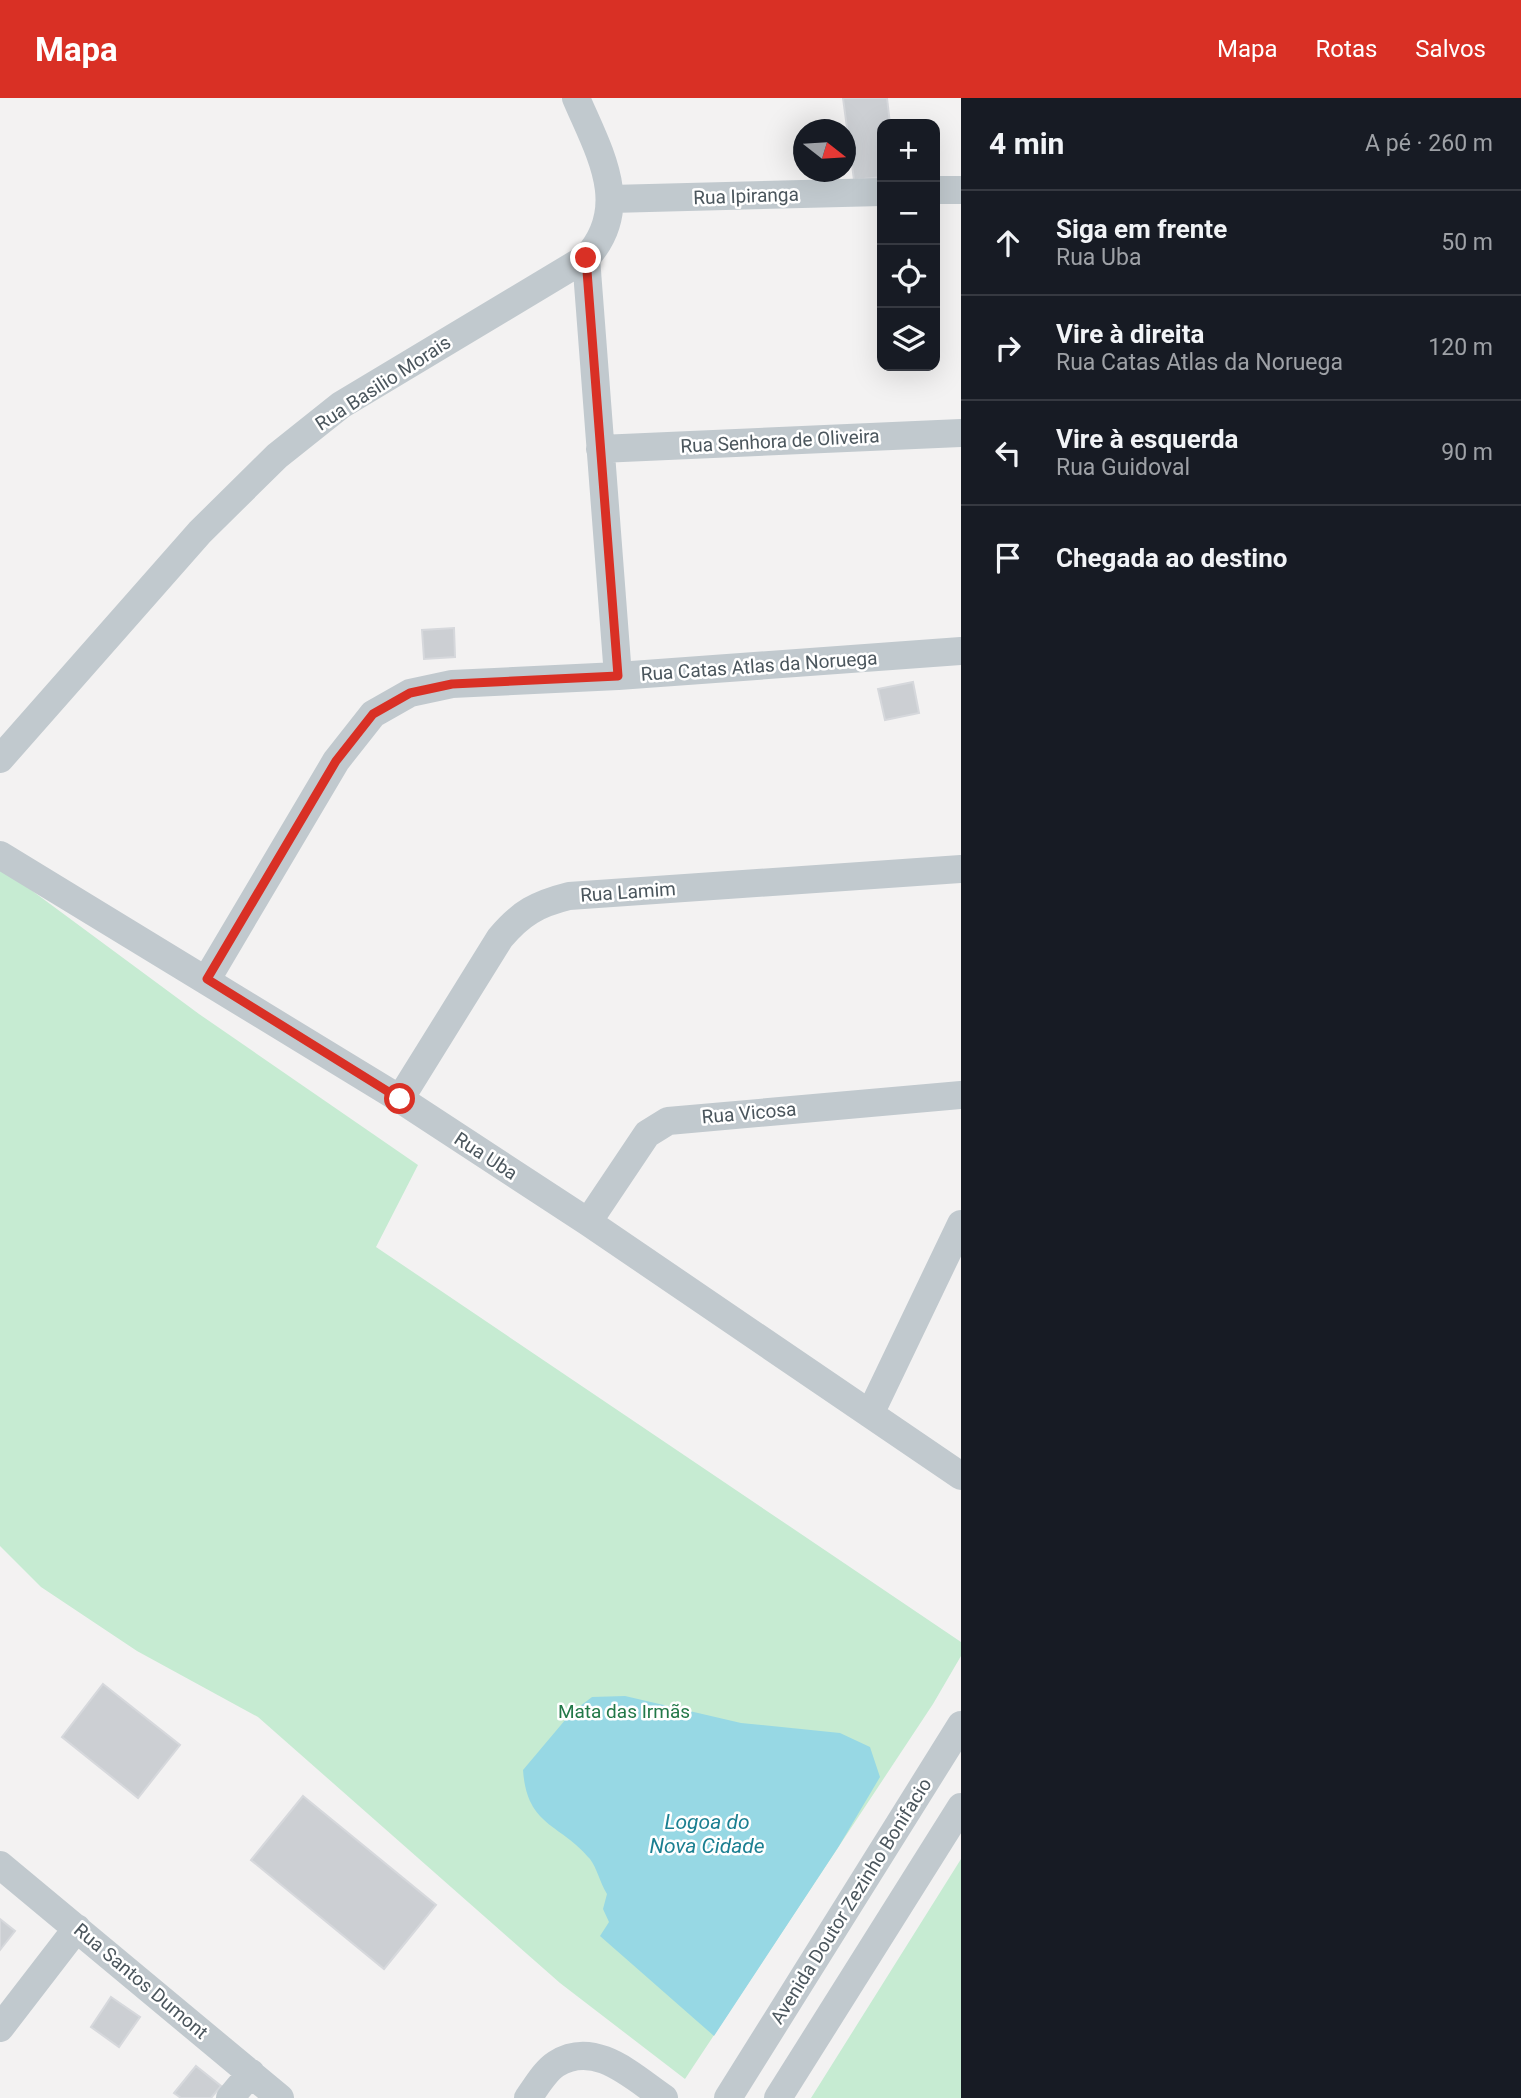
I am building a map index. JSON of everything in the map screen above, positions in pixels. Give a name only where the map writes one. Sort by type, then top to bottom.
[{"type":"street","name":"Rua Basilio Morais","points":[[0,759],[200,532],[277,456],[341,405],[586,258],[602,241],[611,200],[606,167],[576,98]]},
{"type":"street","points":[[940,190],[961,190]]},
{"type":"street","name":"Rua Ipiranga","points":[[611,200],[877,192]]},
{"type":"street","points":[[586,258],[618,676]]},
{"type":"street","name":"Rua Senhora de Oliveira","points":[[600,449],[961,433]]},
{"type":"street","name":"Rua Catas Atlas da Noruega","points":[[207,979],[336,761],[373,714],[410,693],[452,684],[618,676],[961,651]]},
{"type":"street","name":"Rua Uba","points":[[0,855],[400,1099],[588,1222],[961,1476]]},
{"type":"street","name":"Rua Lamim","points":[[400,1099],[500,938],[518,917],[537,904],[569,896],[961,869]]},
{"type":"street","name":"Rua Vicosa","points":[[588,1222],[647,1134],[668,1121],[961,1095]]},
{"type":"street","points":[[870,1414],[961,1224]]},
{"type":"street","name":"Avenida Doutor Zezinho Bonifacio","points":[[763,2098],[734,2088],[961,1725]]},
{"type":"street","points":[[778,2098],[961,1807]]},
{"type":"street","name":"Rua Santos Dumont","points":[[0,1865],[280,2098]]},
{"type":"street","points":[[0,2028],[77,1928]]},
{"type":"street","points":[[528,2098],[554,2065],[578,2053],[596,2056],[616,2065],[664,2098]]},
{"type":"street","points":[[230,2098],[251,2073]]},
{"type":"green space","name":"Mata das Irmãs","points":[[0,867],[199,1014],[418,1165],[376,1247],[961,1642],[961,1656],[933,1704],[685,2079],[560,1983],[258,1717],[137,1651],[41,1587],[0,1546]]},
{"type":"green space","points":[[961,1859],[961,2098],[811,2098]]},
{"type":"water","name":"Logoa do Nova Cidade","points":[[625,1696],[741,1723],[840,1733],[870,1747],[880,1777],[839,1846],[714,2036],[600,1936],[609,1922],[603,1909],[607,1894],[595,1867],[579,1847],[538,1814],[526,1789],[523,1770],[571,1713],[592,1697]]},
{"type":"building","points":[[843,98],[887,98],[889,119],[877,119],[877,178],[856,180],[856,119],[846,119]]},
{"type":"building","points":[[454,628],[455,657],[424,659],[422,630]]},
{"type":"building","points":[[913,682],[919,713],[885,720],[878,689]]},
{"type":"building","points":[[103,1684],[180,1745],[138,1798],[62,1737]]},
{"type":"building","points":[[303,1796],[436,1905],[384,1969],[251,1860]]},
{"type":"building","points":[[0,1919],[15,1931],[0,1950]]},
{"type":"building","points":[[111,1997],[140,2017],[119,2047],[91,2027]]},
{"type":"building","points":[[196,2066],[221,2086],[211,2098],[181,2098],[174,2093]]},
{"type":"route","points":[[400,1099],[299,1039],[207,979],[336,761],[373,714],[410,693],[452,684],[618,676],[586,258]]}]
